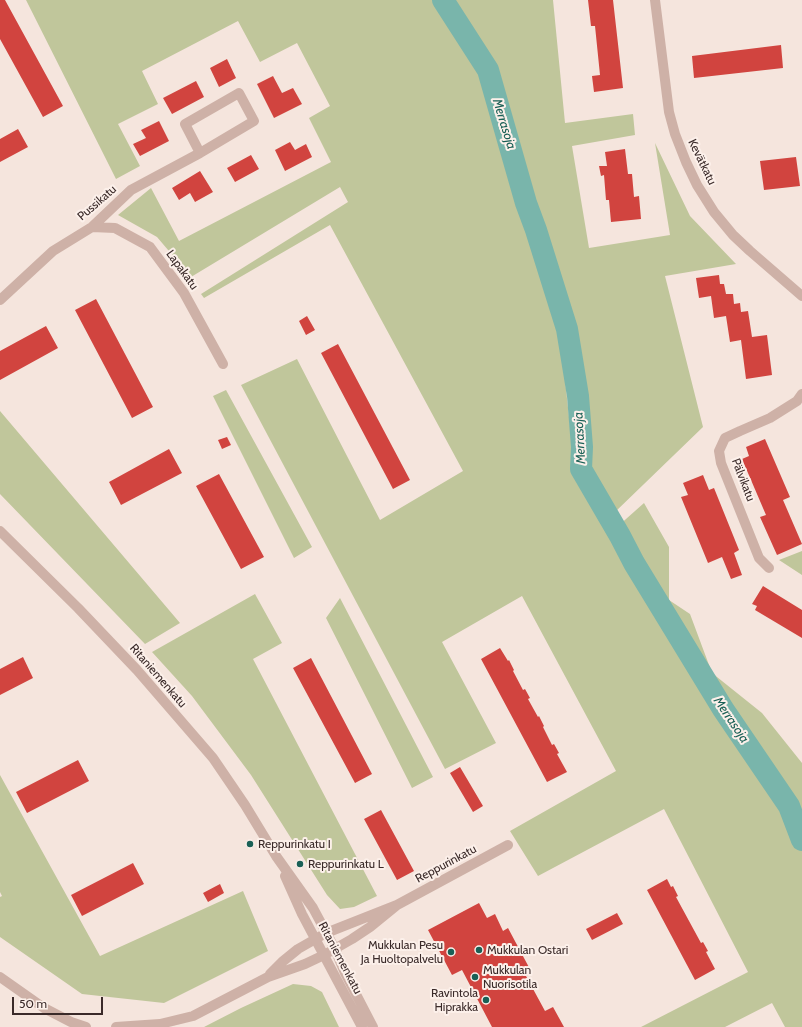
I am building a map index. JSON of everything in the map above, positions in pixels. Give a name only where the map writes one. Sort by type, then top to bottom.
[{"type":"street","name":"Kevätkatu","points":[[655,0],[669,112],[675,134],[686,162],[714,212],[733,235],[802,296]]},
{"type":"street","name":"Pussikatu","points":[[0,300],[53,251],[92,227],[131,190],[200,153],[254,121],[239,93],[185,124],[200,153]]},
{"type":"street","name":"Lapakatu","points":[[92,227],[115,228],[150,247],[184,293],[223,364]]},
{"type":"street","name":"Pälvikatu","points":[[769,568],[759,558],[721,463],[718,451],[725,438],[770,418],[797,401],[802,394]]},
{"type":"street","name":"Ritaniemenkatu","points":[[0,531],[78,608],[137,670],[213,758],[245,805],[276,856],[308,900],[335,949],[345,973],[373,1027]]},
{"type":"street","name":"Reppurinkatu","points":[[268,977],[282,962],[298,949],[315,939],[326,933],[397,905],[508,845]]},
{"type":"street","name":"Ritaniemenkatu","points":[[276,856],[302,914],[362,1027]]},
{"type":"street","name":"Reppurinkatu","points":[[268,977],[305,964],[352,940],[397,905]]},
{"type":"street","points":[[0,977],[44,1008],[71,1022],[86,1027]]},
{"type":"street","points":[[116,1027],[160,1024],[193,1016],[268,977]]},
{"type":"street","points":[[61,1027],[71,1022]]},
{"type":"green space","points":[[26,0],[432,0],[481,76],[560,333],[575,473],[608,535],[644,503],[669,547],[669,600],[690,614],[712,673],[762,713],[802,763],[802,1027],[785,1027],[772,1003],[725,1027],[641,1027],[748,972],[664,809],[538,876],[510,831],[616,771],[522,596],[442,642],[496,743],[445,769],[241,385],[297,359],[380,520],[463,471],[330,225],[204,298],[201,294],[348,202],[340,187],[191,277],[157,237],[118,215],[151,188],[179,241],[331,162],[309,118],[330,106],[297,43],[260,62],[238,21],[142,71],[158,104],[118,124],[140,166],[116,179]]},
{"type":"green space","points":[[451,0],[553,0],[565,123],[633,114],[635,135],[572,146],[589,248],[670,235],[655,143],[690,216],[736,264],[665,276],[703,427],[614,513],[588,466],[579,359],[573,327],[493,67]]},
{"type":"green space","points":[[226,390],[312,547],[294,558],[213,396]]},
{"type":"green space","points":[[0,411],[180,623],[145,644],[0,494]]},
{"type":"green space","points":[[802,551],[802,575],[779,560]]},
{"type":"green space","points":[[255,594],[282,643],[253,659],[377,896],[354,907],[340,909],[327,895],[251,775],[192,696],[152,652]]},
{"type":"green space","points":[[340,598],[433,777],[412,788],[326,618]]},
{"type":"green space","points":[[0,775],[100,956],[243,891],[268,951],[164,1003],[82,994],[0,937],[0,897],[2,896],[0,892]]},
{"type":"green space","points":[[293,984],[311,986],[322,992],[339,1027],[204,1027],[241,1008]]},
{"type":"building","points":[[0,0],[5,0],[63,106],[43,117],[0,39]]},
{"type":"building","points":[[588,0],[613,0],[623,88],[594,92],[592,76],[600,75],[595,26],[591,26]]},
{"type":"building","points":[[781,45],[783,68],[694,78],[692,56]]},
{"type":"building","points":[[227,59],[236,78],[219,87],[210,68]]},
{"type":"building","points":[[273,76],[282,93],[293,88],[302,104],[274,118],[257,84]]},
{"type":"building","points":[[196,81],[204,97],[172,114],[163,98]]},
{"type":"building","points":[[159,121],[169,141],[140,156],[133,144],[146,138],[141,130]]},
{"type":"building","points":[[18,129],[28,147],[0,162],[0,139]]},
{"type":"building","points":[[290,142],[295,150],[306,144],[312,157],[285,171],[275,150]]},
{"type":"building","points":[[625,149],[628,174],[632,174],[634,197],[639,196],[641,219],[611,222],[609,200],[606,200],[604,175],[601,176],[599,166],[607,166],[605,152]]},
{"type":"building","points":[[251,155],[259,169],[235,182],[227,168]]},
{"type":"building","points":[[796,157],[800,186],[764,190],[760,161]]},
{"type":"building","points":[[200,171],[213,192],[195,202],[190,193],[179,200],[172,188]]},
{"type":"building","points":[[719,275],[720,284],[724,284],[726,294],[733,294],[734,304],[740,303],[741,312],[748,311],[752,337],[767,335],[772,375],[746,379],[741,340],[730,342],[726,316],[714,318],[711,296],[699,298],[696,278]]},
{"type":"building","points":[[96,299],[153,407],[132,418],[75,310]]},
{"type":"building","points":[[307,316],[315,330],[306,335],[299,321]]},
{"type":"building","points":[[46,326],[58,348],[0,380],[0,351]]},
{"type":"building","points":[[338,344],[410,480],[393,489],[321,353]]},
{"type":"building","points":[[227,437],[231,445],[222,449],[218,440]]},
{"type":"building","points":[[765,439],[790,497],[783,500],[802,544],[777,555],[760,517],[766,515],[742,459],[749,456],[746,447]]},
{"type":"building","points":[[169,449],[182,473],[121,505],[109,482]]},
{"type":"building","points":[[219,474],[264,557],[241,569],[196,486]]},
{"type":"building","points":[[703,475],[709,490],[714,488],[739,550],[734,553],[742,575],[731,579],[722,557],[708,563],[681,497],[688,495],[683,483]]},
{"type":"building","points":[[763,586],[802,610],[802,638],[755,610],[757,606],[752,604]]},
{"type":"building","points":[[500,648],[508,661],[509,660],[523,690],[525,689],[530,698],[528,699],[538,717],[539,716],[552,745],[554,744],[559,753],[557,754],[567,772],[547,782],[481,659]]},
{"type":"building","points":[[23,657],[33,678],[0,695],[0,669]]},
{"type":"building","points":[[311,658],[372,774],[355,783],[293,668]]},
{"type":"building","points":[[78,760],[89,781],[27,813],[16,792]]},
{"type":"building","points":[[460,767],[483,806],[473,812],[450,773]]},
{"type":"building","points":[[381,810],[414,871],[397,880],[364,819]]},
{"type":"building","points":[[133,863],[144,884],[82,916],[71,895]]},
{"type":"building","points":[[667,879],[671,887],[673,886],[678,896],[676,897],[701,943],[703,942],[708,951],[706,952],[715,969],[695,980],[647,890]]},
{"type":"building","points":[[220,884],[224,893],[208,902],[203,893]]},
{"type":"building","name":"Mukkulan Ostari","points":[[479,903],[487,918],[495,914],[503,931],[508,928],[532,973],[526,976],[545,1011],[553,1007],[564,1027],[492,1027],[462,970],[452,975],[428,930]]},
{"type":"building","points":[[617,913],[623,924],[592,940],[586,929]]},
{"type":"waterway","name":"Merrasoja","points":[[443,0],[488,70],[526,203],[567,329],[578,396],[582,447],[581,469],[634,563],[723,709],[789,806],[802,840]]},
{"type":"place","name":"Reppurinkatu I","points":[[250,844]]},
{"type":"place","name":"Reppurinkatu L","points":[[300,864]]},
{"type":"place","name":"Mukkulan Ostari","points":[[479,950]]},
{"type":"place","name":"Mukkulan Pesu Ja Huoltopalvelu","points":[[451,952]]},
{"type":"place","name":"Mukkulan Nuorisotila","points":[[475,977]]},
{"type":"place","name":"Ravintola Hiprakka","points":[[486,1000]]}]
